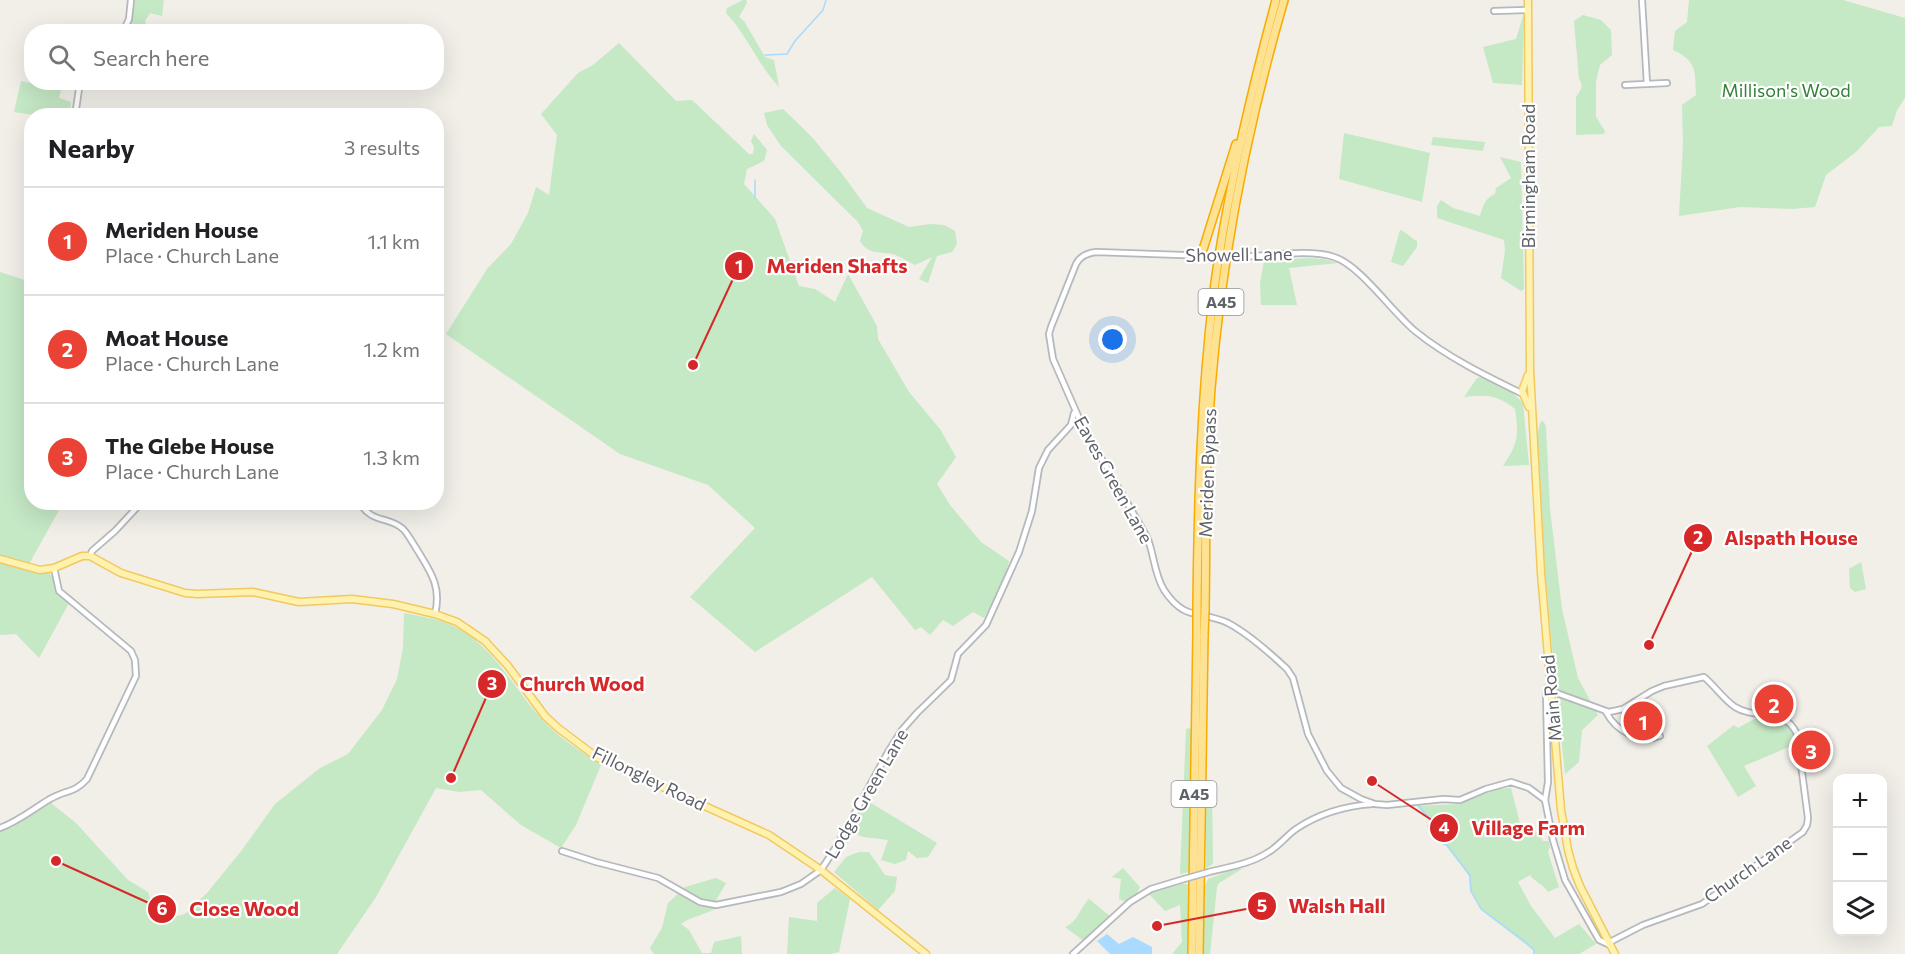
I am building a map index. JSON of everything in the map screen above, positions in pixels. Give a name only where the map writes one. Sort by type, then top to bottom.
[{"type":"highway","name":"Meriden Bypass","points":[[1201,609],[1203,397],[1215,288],[1242,134],[1276,0]]},
{"type":"highway","name":"Meriden Bypass","points":[[1191,954],[1208,432],[1230,236],[1252,120],[1284,0]]},
{"type":"highway","points":[[1201,256],[1234,147],[1242,134]]},
{"type":"highway","name":"Meriden Bypass","points":[[1199,954],[1200,635]]},
{"type":"main road","name":"Birmingham Road","points":[[1526,391],[1530,352],[1528,0]]},
{"type":"main road","name":"Main Road","points":[[1526,391],[1533,431],[1541,573],[1561,810],[1568,850],[1580,886],[1615,954]]},
{"type":"main road","points":[[0,559],[40,570],[54,568],[82,556],[90,556]]},
{"type":"main road","name":"Fillongley Road","points":[[90,556],[121,573],[185,593],[252,592],[299,602],[352,599],[393,603],[435,614],[469,628],[485,641],[508,666],[545,716],[598,758],[769,835],[821,870],[926,954]]},
{"type":"street","points":[[127,24],[131,0]]},
{"type":"street","points":[[1642,0],[1647,84]]},
{"type":"street","points":[[1494,11],[1528,10]]},
{"type":"street","points":[[1625,85],[1667,83]]},
{"type":"street","points":[[76,108],[79,90]]},
{"type":"street","name":"Showell Lane","points":[[1073,408],[1053,359],[1049,334],[1079,258],[1096,252],[1233,257],[1307,254],[1337,258],[1358,272],[1396,313],[1431,344],[1514,389],[1526,391]]},
{"type":"street","points":[[1073,408],[1074,415],[1071,425],[1082,425]]},
{"type":"street","name":"Eaves Green Lane","points":[[1073,408],[1146,537],[1153,552],[1158,578],[1164,590],[1178,607],[1188,613],[1229,624],[1287,669],[1293,678],[1308,735],[1327,771],[1341,788],[1361,799],[1387,805],[1443,799],[1460,800],[1511,782],[1528,788],[1545,800]]},
{"type":"street","name":"Lodge Green Lane","points":[[821,870],[829,861],[897,737],[917,713],[951,680],[958,654],[986,625],[1019,552],[1032,511],[1039,468],[1048,450],[1071,425]]},
{"type":"street","points":[[90,556],[92,550],[115,531],[135,510]]},
{"type":"street","points":[[366,510],[370,515],[397,525],[407,534],[432,573],[438,593],[435,614]]},
{"type":"street","points":[[0,828],[32,812],[51,798],[80,786],[87,778],[136,676],[135,660],[131,651],[59,591],[54,568]]},
{"type":"street","name":"Church Lane","points":[[1606,712],[1623,709],[1664,686],[1704,677],[1733,706],[1742,710],[1780,716],[1793,726],[1797,734],[1808,821],[1803,832],[1702,904],[1643,925],[1609,944]]},
{"type":"street","points":[[1609,944],[1599,940],[1565,880],[1553,840],[1545,800],[1548,782],[1547,688],[1606,712],[1616,726],[1634,737],[1655,738],[1660,736]]},
{"type":"street","points":[[1358,805],[1361,799]]},
{"type":"street","points":[[1073,954],[1130,902],[1151,889],[1253,860],[1269,853],[1296,829],[1310,821],[1335,811],[1358,805],[1375,804]]},
{"type":"street","points":[[562,850],[596,862],[658,878],[700,902],[716,905],[781,892],[801,884],[821,870]]},
{"type":"green space","points":[[135,0],[164,0],[162,16],[150,13],[145,21],[146,24],[129,24]]},
{"type":"green space","points":[[743,0],[747,3],[739,17],[744,21],[765,57],[774,60],[779,87],[726,13],[727,8]]},
{"type":"green space","name":"Millison's Wood","points":[[1689,0],[1843,0],[1905,18],[1905,98],[1897,110],[1892,126],[1879,127],[1856,152],[1826,175],[1815,207],[1792,209],[1740,207],[1679,216],[1683,144],[1682,105],[1696,95],[1696,87],[1695,73],[1691,63],[1673,50],[1675,31],[1687,22]]},
{"type":"green space","points":[[1524,13],[1522,85],[1493,83],[1483,47],[1516,39]]},
{"type":"green space","points":[[1583,15],[1601,20],[1611,30],[1612,55],[1600,65],[1596,81],[1596,117],[1605,131],[1604,134],[1576,135],[1576,97],[1582,86],[1579,79],[1574,21]]},
{"type":"green space","points":[[619,43],[676,101],[692,100],[749,154],[753,154],[754,147],[751,141],[754,134],[767,150],[764,161],[747,169],[744,184],[775,219],[799,286],[815,289],[835,302],[848,274],[877,326],[878,339],[909,392],[940,429],[956,457],[937,484],[950,505],[981,542],[1009,561],[1004,580],[984,618],[973,612],[953,626],[943,620],[930,635],[921,627],[915,630],[872,577],[755,652],[690,597],[755,528],[708,485],[620,454],[446,334],[487,269],[511,244],[528,213],[536,187],[549,195],[557,135],[541,114],[578,73],[593,65]]},
{"type":"green space","points":[[21,81],[24,82],[24,90],[61,90],[59,98],[71,102],[71,108],[24,108],[24,114],[14,112]]},
{"type":"green space","points":[[783,109],[812,137],[867,208],[909,227],[944,225],[955,231],[957,244],[952,252],[937,256],[928,283],[919,279],[932,257],[915,265],[896,255],[874,252],[863,245],[860,241],[863,231],[858,222],[781,146],[767,125],[764,113]]},
{"type":"green space","points":[[1344,133],[1430,153],[1422,202],[1339,179]]},
{"type":"green space","points":[[1433,137],[1485,142],[1483,151],[1431,145]]},
{"type":"green space","points":[[1500,157],[1521,162],[1524,289],[1521,291],[1501,278],[1505,251],[1504,240],[1437,218],[1437,206],[1441,200],[1453,208],[1480,216],[1485,203],[1495,194],[1496,188],[1511,178]]},
{"type":"green space","points":[[1400,230],[1417,241],[1417,247],[1403,266],[1391,262]]},
{"type":"green space","points":[[1307,258],[1338,263],[1289,268],[1297,305],[1261,305],[1260,283],[1264,261]]},
{"type":"green space","points":[[0,272],[24,280],[24,510],[59,510],[29,564],[0,557]]},
{"type":"green space","points":[[1482,377],[1512,392],[1523,403],[1529,465],[1503,466],[1516,439],[1515,409],[1491,397],[1464,397],[1477,378]]},
{"type":"green space","points":[[1541,421],[1546,427],[1550,509],[1562,609],[1578,678],[1598,715],[1582,730],[1579,762],[1565,774],[1538,482],[1537,441]]},
{"type":"green space","points":[[0,562],[27,570],[49,573],[57,591],[69,603],[39,658],[16,634],[0,635]]},
{"type":"green space","points":[[1861,562],[1866,589],[1855,592],[1850,588],[1849,569]]},
{"type":"green space","points":[[404,613],[443,622],[466,633],[494,659],[529,704],[555,732],[601,765],[576,825],[561,848],[521,825],[481,790],[459,792],[436,788],[376,897],[337,954],[0,954],[0,831],[13,827],[51,803],[76,823],[128,880],[148,892],[154,909],[169,918],[185,914],[207,893],[275,804],[320,768],[348,754],[382,710],[397,679],[403,648]]},
{"type":"green space","points":[[1758,717],[1783,722],[1792,731],[1796,744],[1744,766],[1756,786],[1738,797],[1707,746],[1734,725],[1738,728]]},
{"type":"green space","points":[[1190,728],[1192,733],[1189,872],[1180,874],[1186,729]]},
{"type":"green space","points":[[1511,788],[1523,835],[1537,832],[1543,841],[1549,841],[1548,852],[1559,887],[1548,892],[1530,875],[1518,882],[1531,906],[1555,938],[1579,924],[1596,944],[1579,954],[1533,954],[1533,950],[1481,910],[1470,891],[1469,876],[1446,846],[1436,841],[1427,826],[1430,822],[1417,806],[1460,804],[1497,789]]},
{"type":"green space","points":[[1212,791],[1213,864],[1206,868],[1206,797],[1207,793]]},
{"type":"green space","points":[[866,800],[937,843],[928,857],[917,858],[908,851],[906,860],[895,864],[881,860],[888,840],[863,837],[850,831]]},
{"type":"green space","points":[[859,852],[869,852],[885,875],[897,877],[895,891],[878,910],[834,872],[846,857]]},
{"type":"green space","points":[[1123,868],[1140,887],[1136,896],[1126,902],[1119,899],[1121,879],[1112,877]]},
{"type":"green space","points":[[1238,868],[1242,869],[1219,883],[1217,887],[1210,954],[1204,954],[1204,888],[1208,879]]},
{"type":"green space","points":[[716,878],[726,883],[715,902],[708,902],[681,890],[685,887]]},
{"type":"green space","points":[[1189,884],[1188,954],[1172,954],[1182,942],[1180,905],[1165,911],[1148,893]]},
{"type":"green space","points":[[835,888],[850,899],[839,952],[787,954],[789,917],[817,921],[817,903]]},
{"type":"green space","points":[[678,894],[700,904],[717,908],[681,924],[689,930],[702,953],[711,953],[714,942],[741,936],[742,954],[654,954],[650,948],[662,928],[668,903]]},
{"type":"green space","points":[[1089,899],[1111,917],[1084,941],[1065,927],[1073,922]]},
{"type":"water","points":[[1107,934],[1119,944],[1133,937],[1152,947],[1152,954],[1110,954],[1097,941]]},
{"type":"waterway","points":[[765,55],[787,54],[795,41],[823,10],[826,0]]},
{"type":"waterway","points":[[755,180],[755,198]]},
{"type":"waterway","points":[[1419,806],[1432,822],[1428,826],[1437,841],[1447,845],[1470,875],[1471,891],[1481,909],[1527,943],[1534,950],[1534,954]]},
{"type":"place","name":"Meriden Shafts","points":[[693,365]]},
{"type":"place","name":"Alspath House","points":[[1649,645]]},
{"type":"place","name":"Moat House","points":[[1774,704]]},
{"type":"place","name":"Meriden House","points":[[1643,721]]},
{"type":"place","name":"The Glebe House","points":[[1811,750]]},
{"type":"place","name":"Church Wood","points":[[451,778]]},
{"type":"place","name":"Village Farm","points":[[1372,781]]},
{"type":"place","name":"Close Wood","points":[[56,861]]},
{"type":"place","name":"Walsh Hall","points":[[1157,926]]}]
